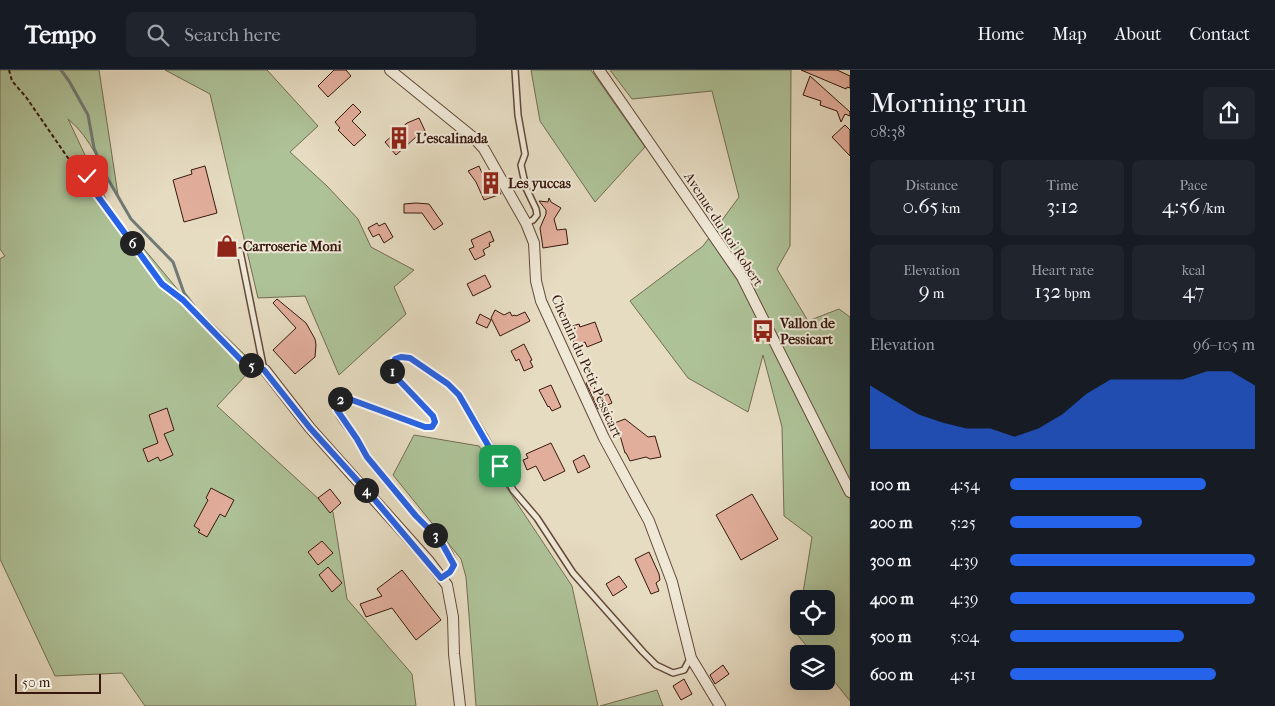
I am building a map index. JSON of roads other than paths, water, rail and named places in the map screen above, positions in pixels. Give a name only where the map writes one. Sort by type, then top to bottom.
[{"type":"street","name":"Chemin du Petit Pessicart","points":[[390,70],[484,148],[526,223],[534,242],[536,280],[541,302],[604,438],[649,521],[672,582],[690,658],[720,706]]},
{"type":"street","name":"Avenue du Roi Robert","points":[[599,70],[742,277],[850,492]]},
{"type":"street","points":[[264,370],[310,428],[375,500],[447,585],[453,616],[454,654],[460,706]]},
{"type":"lane","points":[[515,70],[518,115],[525,154],[521,164],[526,188],[537,215],[533,220],[526,223]]},
{"type":"lane","points":[[240,251],[264,370]]},
{"type":"lane","points":[[441,578],[453,569],[454,565],[450,555],[440,540],[416,516],[378,472],[337,410],[338,400],[341,398],[352,400],[425,427],[432,427],[435,422],[433,416],[396,377],[392,370],[392,363],[395,359],[401,357],[410,358],[421,365],[448,384],[459,395],[513,490],[537,518],[573,573],[643,652],[656,665],[673,673],[684,670],[690,658]]},
{"type":"waterway","points":[[61,70],[88,115],[94,148],[105,174],[131,219],[173,262],[184,293],[194,306]]},
{"type":"place","name":"L'escalinada","points":[[399,138]]},
{"type":"place","name":"Les yuccas","points":[[491,183]]},
{"type":"place","name":"Carroserie Moni","points":[[227,246]]},
{"type":"place","name":"Vallon de Pessicart","points":[[763,331]]}]
